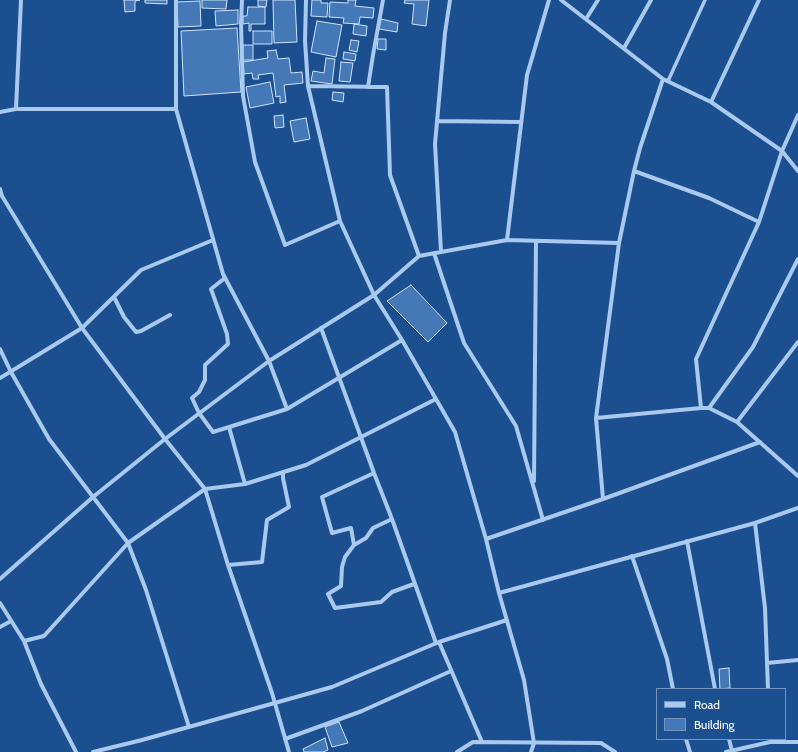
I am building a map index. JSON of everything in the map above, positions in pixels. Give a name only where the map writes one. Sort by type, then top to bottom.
[{"type":"street","points":[[16,109],[21,0]]},
{"type":"street","points":[[176,0],[176,109],[225,278],[269,361],[287,409]]},
{"type":"street","points":[[242,0],[241,23],[243,96],[255,162],[285,245],[340,221]]},
{"type":"street","points":[[306,0],[305,41],[308,86],[340,221],[374,295],[402,340],[455,432],[524,680],[534,743],[531,752]]},
{"type":"street","points":[[368,87],[383,0]]},
{"type":"street","points":[[441,252],[435,144],[445,33],[450,0]]},
{"type":"street","points":[[507,240],[527,75],[549,0]]},
{"type":"street","points":[[561,0],[663,79],[711,102],[782,151],[798,172]]},
{"type":"street","points":[[586,19],[598,0]]},
{"type":"street","points":[[624,48],[651,0]]},
{"type":"street","points":[[668,81],[705,0]]},
{"type":"street","points":[[711,102],[759,0]]},
{"type":"street","points":[[603,499],[596,418],[619,243],[640,148],[663,79]]},
{"type":"street","points":[[308,86],[387,87],[390,175],[419,256]]},
{"type":"street","points":[[0,112],[16,109],[176,109]]},
{"type":"street","points":[[701,408],[696,359],[759,222],[782,151],[798,115]]},
{"type":"street","points":[[437,122],[521,122]]},
{"type":"street","points":[[634,171],[709,198],[759,222]]},
{"type":"street","points":[[0,189],[2,196],[82,328],[165,439],[205,489],[228,565],[275,703],[288,752]]},
{"type":"street","points":[[0,378],[82,328],[142,270],[213,240]]},
{"type":"street","points":[[0,578],[93,497],[165,439],[269,361],[374,295],[419,256],[507,240],[619,243]]},
{"type":"street","points":[[534,487],[536,241]]},
{"type":"street","points":[[434,253],[464,343],[516,426],[543,520]]},
{"type":"street","points":[[709,408],[753,348],[798,260]]},
{"type":"street","points":[[225,278],[211,289],[227,334],[228,344],[205,365],[205,380],[200,392],[192,398],[199,413],[213,432],[287,409],[402,340]]},
{"type":"street","points":[[114,297],[124,317],[136,332],[141,331],[170,315]]},
{"type":"street","points":[[321,328],[360,438],[392,519],[414,584],[437,642],[482,742]]},
{"type":"street","points":[[737,422],[798,342]]},
{"type":"street","points":[[0,349],[49,439],[128,543],[146,590],[189,727]]},
{"type":"street","points":[[24,641],[44,636],[128,543],[205,489],[244,484],[306,465],[436,399]]},
{"type":"street","points":[[596,418],[709,408],[737,422],[798,476]]},
{"type":"street","points":[[229,427],[244,484]]},
{"type":"street","points":[[486,539],[603,499],[760,442]]},
{"type":"street","points":[[228,565],[262,562],[267,520],[289,507],[283,472]]},
{"type":"street","points":[[354,546],[351,528],[332,533],[322,497],[374,473]]},
{"type":"street","points":[[499,593],[755,523],[798,508]]},
{"type":"street","points":[[392,519],[373,528],[366,538],[354,546],[345,557],[342,567],[341,586],[328,594],[335,608],[381,602],[392,592],[414,584]]},
{"type":"street","points":[[755,523],[765,608],[768,688]]},
{"type":"street","points":[[687,541],[715,688]]},
{"type":"street","points":[[632,556],[667,659],[673,688]]},
{"type":"street","points":[[0,603],[24,641],[41,684],[76,752]]},
{"type":"street","points":[[93,752],[103,751],[332,687],[437,642],[507,620]]},
{"type":"street","points":[[0,628],[11,621]]},
{"type":"street","points":[[767,663],[798,660]]},
{"type":"street","points":[[285,739],[362,711],[451,671]]},
{"type":"street","points":[[686,740],[690,752]]},
{"type":"street","points":[[729,740],[732,751]]},
{"type":"street","points":[[726,752],[770,741],[798,742]]},
{"type":"street","points":[[457,752],[473,742],[482,742],[601,743],[615,752]]},
{"type":"building","points":[[124,0],[140,0],[135,1],[135,11],[125,12]]},
{"type":"building","points":[[145,0],[167,0],[167,4],[145,3]]},
{"type":"building","points":[[202,0],[227,0],[226,9],[202,8]]},
{"type":"building","points":[[258,0],[267,0],[266,7],[258,6]]},
{"type":"building","points":[[273,0],[295,0],[297,42],[274,43]]},
{"type":"building","points":[[312,0],[321,0],[321,3],[328,3],[327,17],[311,16]]},
{"type":"building","points":[[348,0],[356,0],[355,6],[374,8],[373,18],[360,17],[359,24],[343,23],[344,18],[329,17],[330,2],[348,3]]},
{"type":"building","points":[[405,0],[429,0],[426,26],[412,24],[414,4],[404,3]]},
{"type":"building","points":[[200,1],[201,26],[178,27],[177,2]]},
{"type":"building","points":[[248,7],[265,7],[265,24],[251,24],[251,31],[249,31],[249,23],[243,24],[243,16],[247,16]]},
{"type":"building","points":[[238,10],[238,24],[216,26],[215,11]]},
{"type":"building","points":[[381,19],[398,23],[397,32],[379,29]]},
{"type":"building","points":[[317,21],[342,25],[336,57],[311,52]]},
{"type":"building","points":[[354,24],[367,26],[366,36],[353,34]]},
{"type":"building","points":[[237,28],[241,92],[184,96],[181,31]]},
{"type":"building","points":[[253,31],[272,31],[272,44],[253,44]]},
{"type":"building","points":[[378,39],[386,39],[386,50],[377,49]]},
{"type":"building","points":[[351,40],[359,41],[357,52],[349,50]]},
{"type":"building","points":[[243,45],[253,45],[253,60],[243,60]]},
{"type":"building","points":[[276,50],[278,59],[289,58],[291,73],[302,72],[303,83],[284,85],[286,102],[280,103],[280,96],[276,97],[273,73],[258,75],[259,79],[253,79],[252,73],[244,74],[243,62],[268,58],[267,51]]},
{"type":"building","points":[[344,52],[356,54],[355,61],[343,59]]},
{"type":"building","points":[[326,58],[335,59],[332,84],[311,81],[313,71],[324,73]]},
{"type":"building","points":[[341,62],[353,63],[350,82],[339,81]]},
{"type":"building","points":[[270,82],[274,103],[250,108],[246,87]]},
{"type":"building","points":[[333,92],[344,93],[343,102],[332,100]]},
{"type":"building","points":[[283,115],[284,127],[275,128],[274,116]]},
{"type":"building","points":[[306,118],[310,139],[294,142],[290,121]]},
{"type":"building","points":[[411,285],[447,323],[428,342],[387,301]]},
{"type":"building","points":[[729,668],[730,688],[720,688],[719,669]]},
{"type":"building","points":[[339,722],[348,743],[332,747],[325,727]]},
{"type":"building","points":[[325,738],[328,750],[323,752],[304,752],[303,749]]}]
